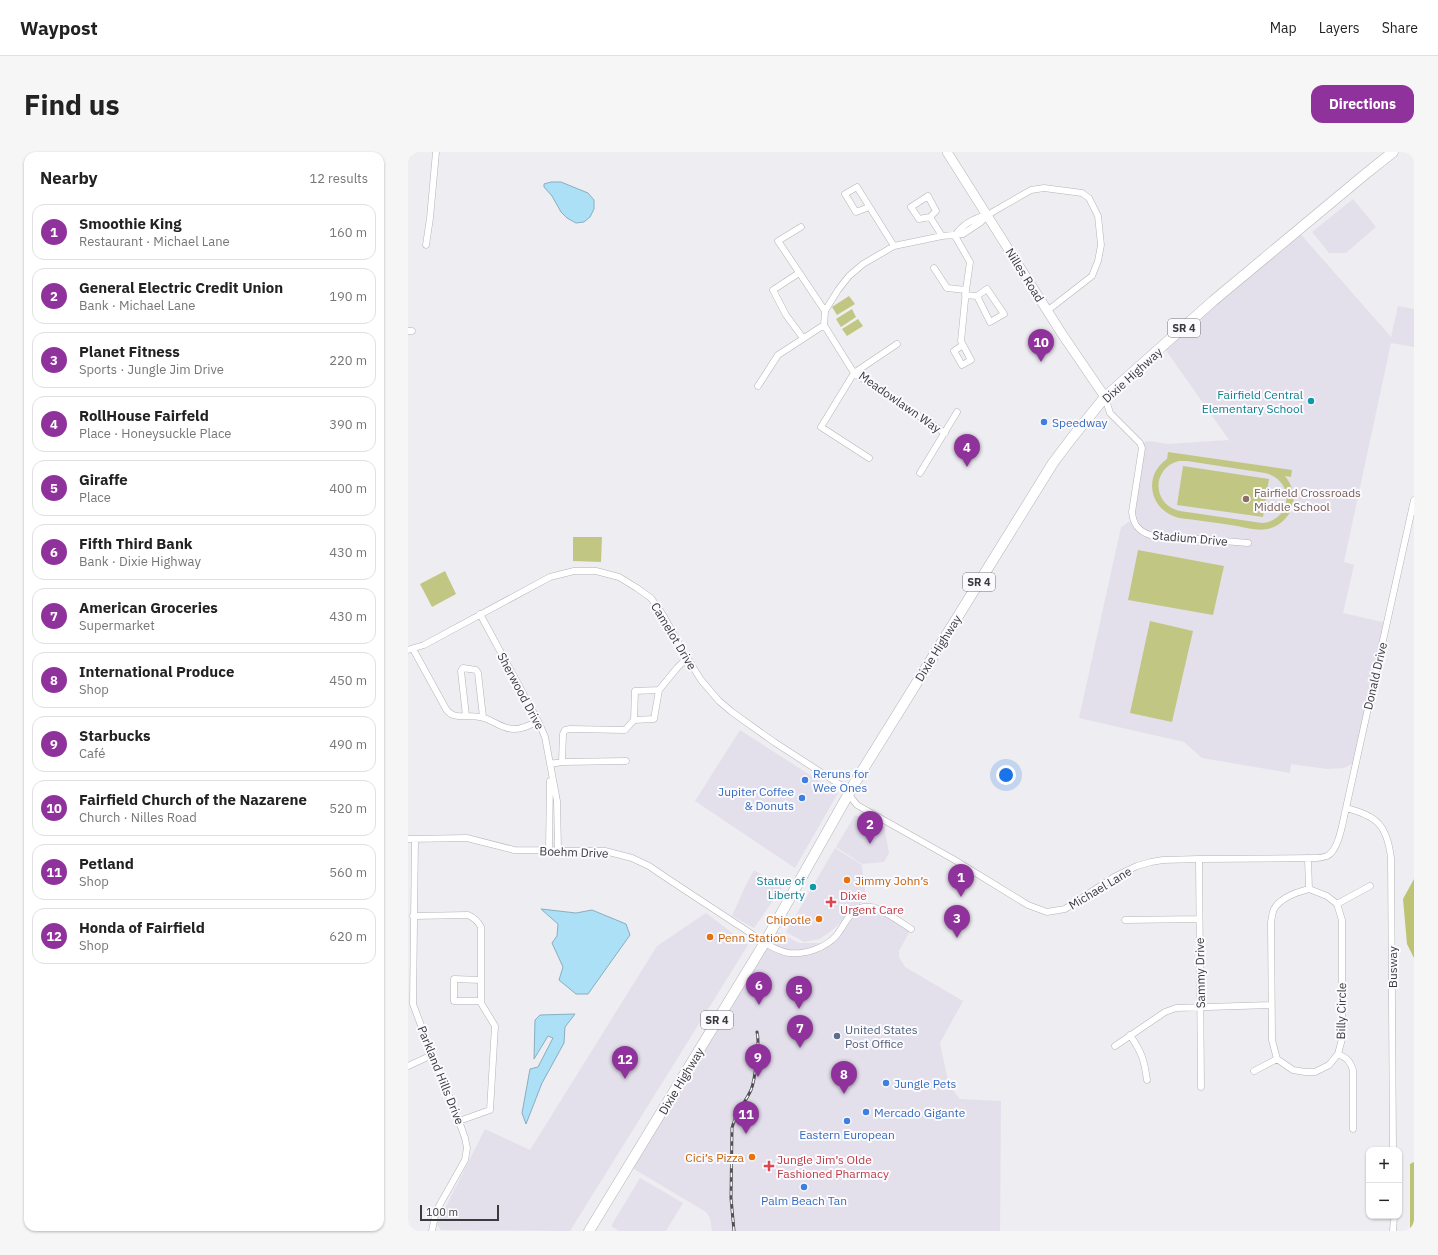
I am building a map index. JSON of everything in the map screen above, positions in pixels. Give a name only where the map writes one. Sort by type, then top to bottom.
[{"type":"main road","name":"Dixie Highway","points":[[589,1231],[765,942],[862,770],[1053,463],[1070,440],[1106,397],[1213,301],[1393,152]]},
{"type":"street","points":[[426,245],[436,152]]},
{"type":"street","name":"Nilles Road","points":[[947,152],[1047,311],[1106,397]]},
{"type":"street","points":[[955,236],[959,228],[978,217],[988,215],[1031,190],[1044,188],[1074,191],[1082,193],[1089,198],[1098,216],[1101,246],[1098,261],[1092,276],[1047,311]]},
{"type":"street","points":[[869,207],[894,246]]},
{"type":"street","points":[[930,217],[942,236]]},
{"type":"street","points":[[801,227],[778,241],[825,310]]},
{"type":"street","points":[[869,458],[821,427],[854,373],[824,325],[825,310],[849,276],[863,264],[894,246],[942,236],[955,236]]},
{"type":"street","points":[[955,236],[970,262],[961,342],[963,346]]},
{"type":"street","points":[[934,268],[947,288],[977,296],[990,322],[1004,314],[987,289],[977,296]]},
{"type":"street","points":[[799,273],[772,290],[786,315],[803,338]]},
{"type":"street","points":[[758,386],[778,355],[824,325]]},
{"type":"street","name":"Meadowlawn Way","points":[[897,344],[854,373],[945,433]]},
{"type":"street","name":"Stadium Drive","points":[[1106,397],[1110,414],[1140,443],[1142,448],[1132,512],[1136,528],[1150,535],[1248,543]]},
{"type":"street","points":[[920,473],[958,412]]},
{"type":"street","name":"Donald Drive","points":[[1333,851],[1337,843],[1346,808],[1414,500]]},
{"type":"street","name":"Camelot Drive","points":[[411,649],[424,645],[542,581],[562,574],[584,571],[608,573],[628,582],[651,598],[663,615],[687,658],[705,685],[722,704],[774,742],[842,786],[848,795]]},
{"type":"street","name":"Sherwood Drive","points":[[480,614],[538,721],[545,737],[557,801],[558,850]]},
{"type":"street","points":[[411,649],[448,712],[455,716],[483,718],[499,726],[513,729],[520,729],[538,721]]},
{"type":"street","points":[[634,720],[654,719],[659,690],[687,658]]},
{"type":"street","points":[[466,716],[461,672],[464,668],[476,670],[478,673],[483,718]]},
{"type":"street","points":[[562,762],[563,734],[565,730],[625,730],[634,720],[635,691],[659,690]]},
{"type":"street","points":[[550,768],[562,762],[626,760]]},
{"type":"street","name":"Sherwood Drive","points":[[548,850],[550,768]]},
{"type":"street","name":"Michael Lane","points":[[848,795],[857,805],[953,859],[1028,905],[1047,912],[1065,909],[1114,877],[1137,866],[1162,860],[1318,858],[1328,856],[1333,851]]},
{"type":"street","name":"Busway","points":[[1346,808],[1367,815],[1380,826],[1386,835],[1391,858],[1393,1147]]},
{"type":"street","name":"Boehm Drive","points":[[408,839],[467,838],[514,850],[605,851],[632,858],[649,866],[765,942],[788,953],[812,951],[832,940],[851,913],[861,908],[870,906],[911,929]]},
{"type":"street","name":"Parkland Hills Drive","points":[[415,840],[411,947],[413,1004],[459,1121],[467,1148],[465,1160],[438,1206],[432,1231]]},
{"type":"street","points":[[1308,858],[1309,888]]},
{"type":"street","name":"Sammy Drive","points":[[1199,859],[1201,1087]]},
{"type":"street","points":[[1254,1071],[1278,1058],[1272,1040],[1271,1005],[1271,922],[1274,910],[1282,900],[1296,892],[1309,888],[1327,896],[1337,904],[1370,886]]},
{"type":"street","name":"Billy Circle","points":[[1278,1058],[1293,1070],[1315,1072],[1329,1065],[1338,1054],[1342,1039],[1342,920],[1337,904]]},
{"type":"street","points":[[413,916],[468,915],[479,922],[481,928],[481,1001],[496,1026],[490,1110],[459,1121]]},
{"type":"street","points":[[1125,920],[1199,918]]},
{"type":"street","points":[[480,980],[454,979],[454,1001],[481,1001]]},
{"type":"street","points":[[1115,1046],[1130,1035],[1176,1008],[1201,1006],[1271,1005]]},
{"type":"street","points":[[1130,1035],[1139,1049],[1144,1061],[1147,1080]]},
{"type":"street","points":[[1338,1054],[1350,1061],[1353,1070],[1353,1130]]},
{"type":"street","points":[[408,1066],[432,1055]]},
{"type":"street","points":[[1393,1231],[1394,1219]]},
{"type":"shaded area","points":[[1353,199],[1376,227],[1346,253],[1329,253],[1312,232]]},
{"type":"shaded area","name":"Fairfield Crossroads Middle School","points":[[1298,231],[1391,337],[1398,306],[1414,309],[1414,347],[1391,343],[1344,562],[1354,565],[1343,613],[1387,623],[1356,762],[1344,768],[1327,769],[1291,764],[1290,773],[1202,758],[1184,742],[1079,718],[1121,527],[1133,519],[1140,443],[1150,441],[1167,444],[1229,440],[1163,346]]},
{"type":"shaded area","points":[[740,730],[838,793],[795,868],[695,801]]},
{"type":"shaded area","points":[[855,815],[884,826],[889,853],[884,862],[862,864],[836,847]]},
{"type":"shaded area","points":[[835,848],[862,865],[865,890],[864,900],[836,927],[820,939],[804,942],[786,932]]},
{"type":"shaded area","points":[[754,870],[782,888],[754,928],[732,916]]},
{"type":"shaded area","points":[[869,906],[911,929],[899,951],[899,957],[905,967],[963,1001],[940,1043],[949,1085],[960,1099],[1001,1101],[1000,1231],[712,1231],[710,1218],[706,1212],[629,1166],[773,929],[799,943],[828,943],[851,913]]},
{"type":"shaded area","points":[[706,913],[748,945],[570,1231],[441,1230],[437,1224],[485,1129],[530,1150],[657,946]]},
{"type":"shaded area","points":[[640,1178],[683,1203],[666,1231],[619,1231],[611,1226]]},
{"type":"green space","points":[[849,296],[855,304],[837,315],[832,307]]},
{"type":"green space","points":[[852,309],[856,317],[841,327],[836,319]]},
{"type":"green space","points":[[858,319],[863,326],[847,336],[842,329]]},
{"type":"green space","points":[[1168,452],[1292,470],[1291,477],[1285,476],[1293,491],[1294,499],[1292,508],[1285,519],[1279,524],[1264,530],[1179,518],[1169,514],[1161,508],[1156,501],[1153,492],[1152,483],[1154,474],[1159,466],[1167,459]],"holes":[[[1179,461],[1265,473],[1275,477],[1282,483],[1285,491],[1286,500],[1284,508],[1280,515],[1272,520],[1262,523],[1180,511],[1171,507],[1164,502],[1160,494],[1158,486],[1160,478],[1163,471],[1170,465]]]},
{"type":"green space","points":[[1183,466],[1269,479],[1263,517],[1177,505]]},
{"type":"green space","points":[[573,537],[602,537],[601,562],[573,561]]},
{"type":"green space","points":[[1138,550],[1224,566],[1213,615],[1128,600]]},
{"type":"green space","points":[[445,571],[456,594],[432,607],[420,584]]},
{"type":"green space","points":[[1150,621],[1193,631],[1172,722],[1130,713]]},
{"type":"green space","points":[[1414,879],[1414,958],[1407,944],[1403,899]]},
{"type":"green space","points":[[1414,1162],[1414,1231],[1410,1231],[1410,1164]]},
{"type":"water","points":[[561,182],[588,193],[594,200],[594,209],[590,217],[584,222],[576,223],[567,218],[561,212],[552,196],[544,187],[544,184]]},
{"type":"water","points":[[541,909],[576,913],[592,910],[626,924],[630,935],[588,994],[576,994],[559,980],[563,967],[552,943],[557,936],[558,924]]},
{"type":"water","points":[[575,1014],[565,1027],[564,1043],[542,1083],[526,1124],[522,1113],[530,1069],[538,1067],[553,1038],[548,1036],[534,1059],[535,1020],[540,1015]]},
{"type":"railway","points":[[734,1231],[731,1198],[732,1128],[735,1118],[749,1095],[753,1085],[757,1052],[757,1032]]},
{"type":"place","name":"Fairfield Church of the Nazarene","points":[[1041,362]]},
{"type":"place","name":"Fairfield Central Elementary School","points":[[1311,401]]},
{"type":"place","name":"Speedway","points":[[1044,422]]},
{"type":"place","name":"RollHouse Fairfeld","points":[[967,467]]},
{"type":"place","name":"Fairfield Crossroads Middle School","points":[[1246,499]]},
{"type":"place","name":"Reruns for Wee Ones","points":[[805,780]]},
{"type":"place","name":"Jupiter Coffee & Donuts","points":[[802,798]]},
{"type":"place","name":"General Electric Credit Union","points":[[870,844]]},
{"type":"place","name":"Jimmy John’s","points":[[847,880]]},
{"type":"place","name":"Statue of Liberty","points":[[813,887]]},
{"type":"place","name":"Smoothie King","points":[[961,897]]},
{"type":"place","name":"Dixie Urgent Care","points":[[831,902]]},
{"type":"place","name":"Chipotle","points":[[819,919]]},
{"type":"place","name":"Penn Station","points":[[710,937]]},
{"type":"place","name":"Planet Fitness","points":[[957,938]]},
{"type":"place","name":"Fifth Third Bank","points":[[759,1005]]},
{"type":"place","name":"Giraffe","points":[[799,1009]]},
{"type":"place","name":"United States Post Office","points":[[837,1036]]},
{"type":"place","name":"American Groceries","points":[[800,1048]]},
{"type":"place","name":"Starbucks","points":[[758,1077]]},
{"type":"place","name":"Honda of Fairfield","points":[[625,1079]]},
{"type":"place","name":"Jungle Pets","points":[[886,1083]]},
{"type":"place","name":"International Produce","points":[[844,1094]]},
{"type":"place","name":"Mercado Gigante","points":[[866,1112]]},
{"type":"place","name":"Eastern European","points":[[847,1121]]},
{"type":"place","name":"Petland","points":[[746,1134]]},
{"type":"place","name":"Cici’s Pizza","points":[[752,1157]]},
{"type":"place","name":"Jungle Jim’s Olde Fashioned Pharmacy","points":[[769,1166]]},
{"type":"place","name":"Palm Beach Tan","points":[[804,1187]]}]
